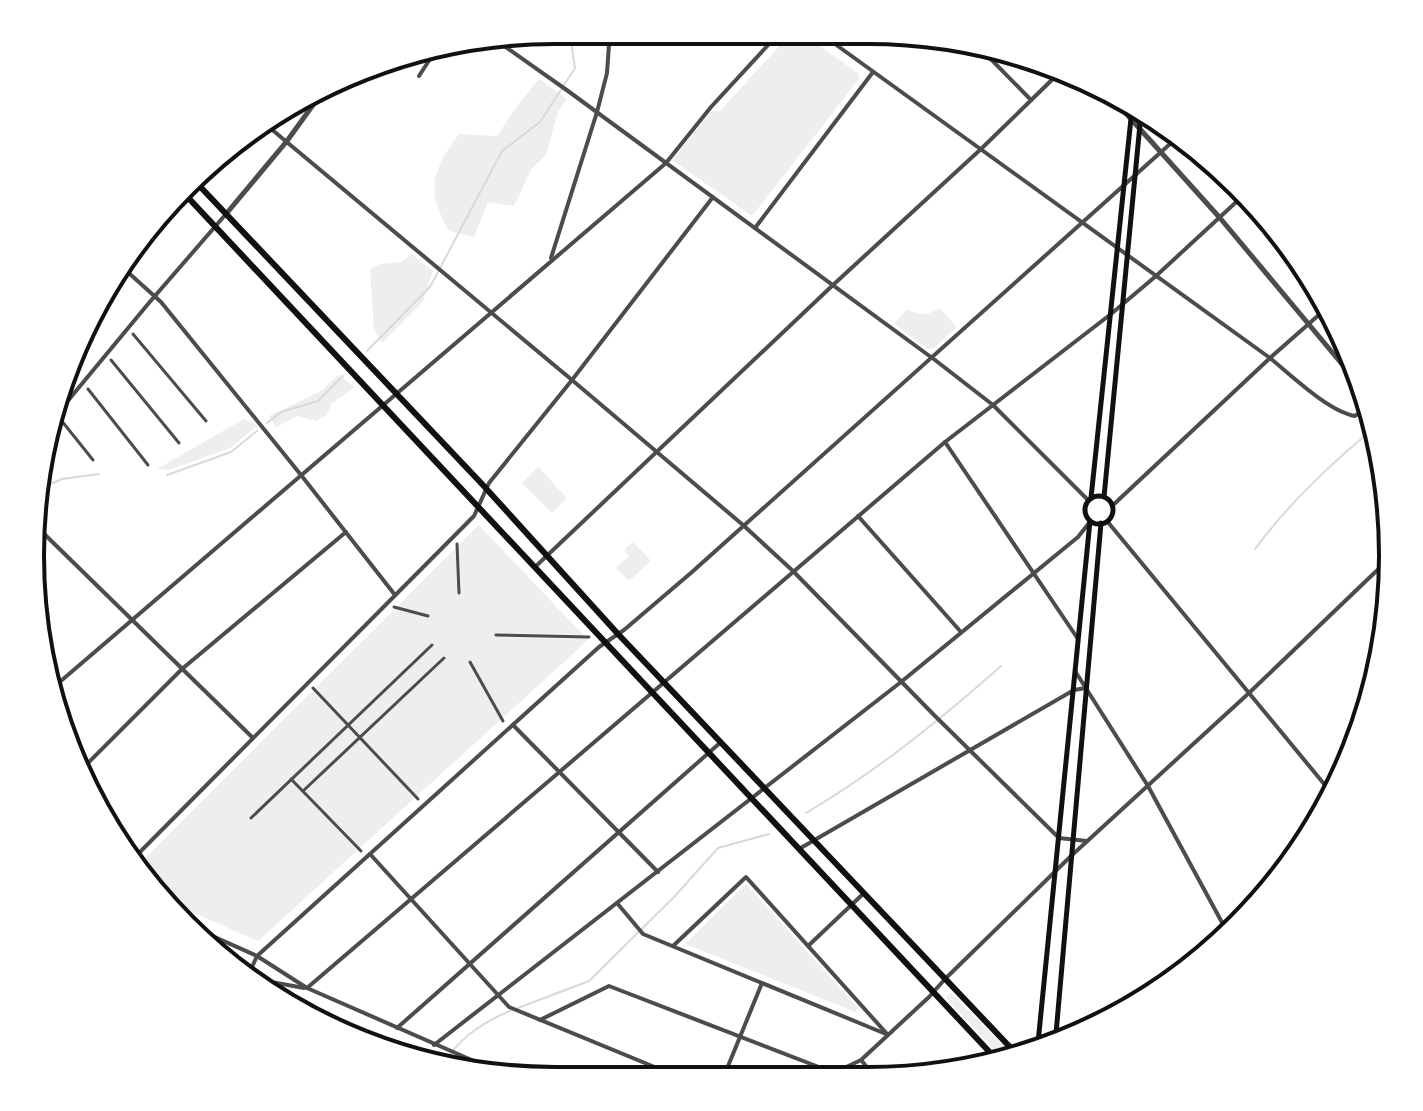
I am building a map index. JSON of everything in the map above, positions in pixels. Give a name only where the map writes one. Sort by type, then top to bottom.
[{"type":"main road","points":[[1039,1037],[1090,521],[1085,510],[1090,499],[1131,118]]},
{"type":"main road","points":[[1054,1031],[1104,522],[1112,514],[1112,506],[1104,497],[1140,123]]},
{"type":"main road","points":[[201,187],[486,489],[618,634],[1010,1047]]},
{"type":"main road","points":[[189,199],[990,1052]]},
{"type":"main road","points":[[1090,499],[1104,497]]},
{"type":"main road","points":[[1090,521],[1104,522]]},
{"type":"street","points":[[551,260],[597,112],[607,73],[609,44]]},
{"type":"street","points":[[60,682],[666,163],[711,107],[769,44]]},
{"type":"street","points":[[835,44],[1270,358],[1332,407],[1345,415],[1355,416],[1359,413]]},
{"type":"street","points":[[505,47],[931,357],[993,405],[1090,499]]},
{"type":"street","points":[[991,59],[1031,100]]},
{"type":"street","points":[[419,76],[430,60]]},
{"type":"street","points":[[755,228],[873,72]]},
{"type":"street","points":[[535,567],[1053,79]]},
{"type":"street","points":[[68,401],[287,141],[312,106]]},
{"type":"street","points":[[1131,118],[1220,218],[1342,364]]},
{"type":"street","points":[[272,129],[743,525],[793,571],[936,718],[1059,838],[1087,841]]},
{"type":"street","points":[[251,967],[257,956],[513,725],[692,572],[1170,144]]},
{"type":"street","points":[[139,853],[474,516],[486,489],[713,197]]},
{"type":"street","points":[[307,988],[945,442],[1111,314],[1237,202]]},
{"type":"street","points":[[129,273],[155,296],[395,595]]},
{"type":"street","points":[[1112,506],[1319,315]]},
{"type":"street","points":[[133,334],[206,421]]},
{"type":"street","points":[[111,360],[179,443]]},
{"type":"street","points":[[88,389],[148,465]]},
{"type":"street","points":[[62,421],[93,460]]},
{"type":"street","points":[[945,442],[1079,639]]},
{"type":"street","points":[[858,516],[961,632]]},
{"type":"street","points":[[434,1045],[901,682],[1078,537],[1090,521]]},
{"type":"street","points":[[1104,522],[1325,785]]},
{"type":"street","points":[[88,763],[182,669],[346,532]]},
{"type":"street","points":[[45,534],[253,738]]},
{"type":"street","points":[[457,544],[459,593]]},
{"type":"street","points":[[846,1067],[861,1060],[934,992],[1055,871],[1379,569]]},
{"type":"street","points":[[394,607],[428,616]]},
{"type":"street","points":[[496,635],[589,637]]},
{"type":"street","points":[[251,818],[432,645]]},
{"type":"street","points":[[303,791],[444,658]]},
{"type":"street","points":[[470,662],[503,721]]},
{"type":"street","points":[[1075,671],[1148,786],[1223,923]]},
{"type":"street","points":[[313,688],[418,799]]},
{"type":"street","points":[[799,849],[1074,690],[1086,688]]},
{"type":"street","points":[[513,725],[658,872]]},
{"type":"street","points":[[397,1028],[721,742]]},
{"type":"street","points":[[291,778],[361,851]]},
{"type":"street","points":[[370,854],[509,1007],[655,1067]]},
{"type":"street","points":[[673,946],[746,877],[888,1035]]},
{"type":"street","points":[[808,946],[864,893]]},
{"type":"street","points":[[617,903],[643,934],[888,1035]]},
{"type":"street","points":[[215,937],[257,956],[307,988],[469,1059]]},
{"type":"street","points":[[272,982],[307,988]]},
{"type":"street","points":[[728,1067],[762,983]]},
{"type":"street","points":[[540,1020],[609,986],[819,1067]]},
{"type":"street","points":[[861,1060],[867,1067]]},
{"type":"shaded area","points":[[781,44],[817,44],[858,73],[859,79],[752,216],[672,160],[712,111],[720,111]]},
{"type":"shaded area","points":[[539,79],[567,99],[558,112],[546,155],[532,168],[514,206],[488,202],[474,237],[449,231],[434,192],[443,159],[459,134],[497,136]]},
{"type":"shaded area","points":[[412,254],[433,271],[423,302],[382,343],[374,329],[370,269],[380,264],[401,262]]},
{"type":"shaded area","points":[[939,308],[957,327],[934,348],[928,349],[894,324],[907,309],[923,314]]},
{"type":"shaded area","points":[[338,375],[355,387],[331,404],[327,415],[316,421],[297,416],[276,427],[269,416],[321,391]]},
{"type":"shaded area","points":[[244,419],[257,426],[230,448],[169,470],[157,469]]},
{"type":"shaded area","points":[[538,467],[567,498],[552,513],[522,483]]},
{"type":"shaded area","points":[[479,525],[588,640],[258,941],[187,910],[144,859]]},
{"type":"shaded area","points":[[633,542],[651,561],[629,581],[616,568],[629,556],[624,550]]},
{"type":"shaded area","points":[[746,884],[858,1008],[855,1012],[685,944]]},
{"type":"shaded area","points":[[951,993],[1006,1048],[996,1051],[946,998]]},
{"type":"waterway","points":[[367,351],[430,287],[502,151],[540,122],[575,68],[571,44]]},
{"type":"waterway","points":[[267,423],[281,412],[318,401],[343,376]]},
{"type":"waterway","points":[[167,475],[231,452],[257,431]]},
{"type":"waterway","points":[[1255,549],[1311,485],[1365,436]]},
{"type":"waterway","points":[[49,485],[62,479],[99,474]]},
{"type":"waterway","points":[[806,813],[907,744],[1001,666]]},
{"type":"waterway","points":[[518,1008],[589,981],[674,897],[718,848],[769,834]]},
{"type":"waterway","points":[[450,1056],[476,1029],[512,1010]]}]
